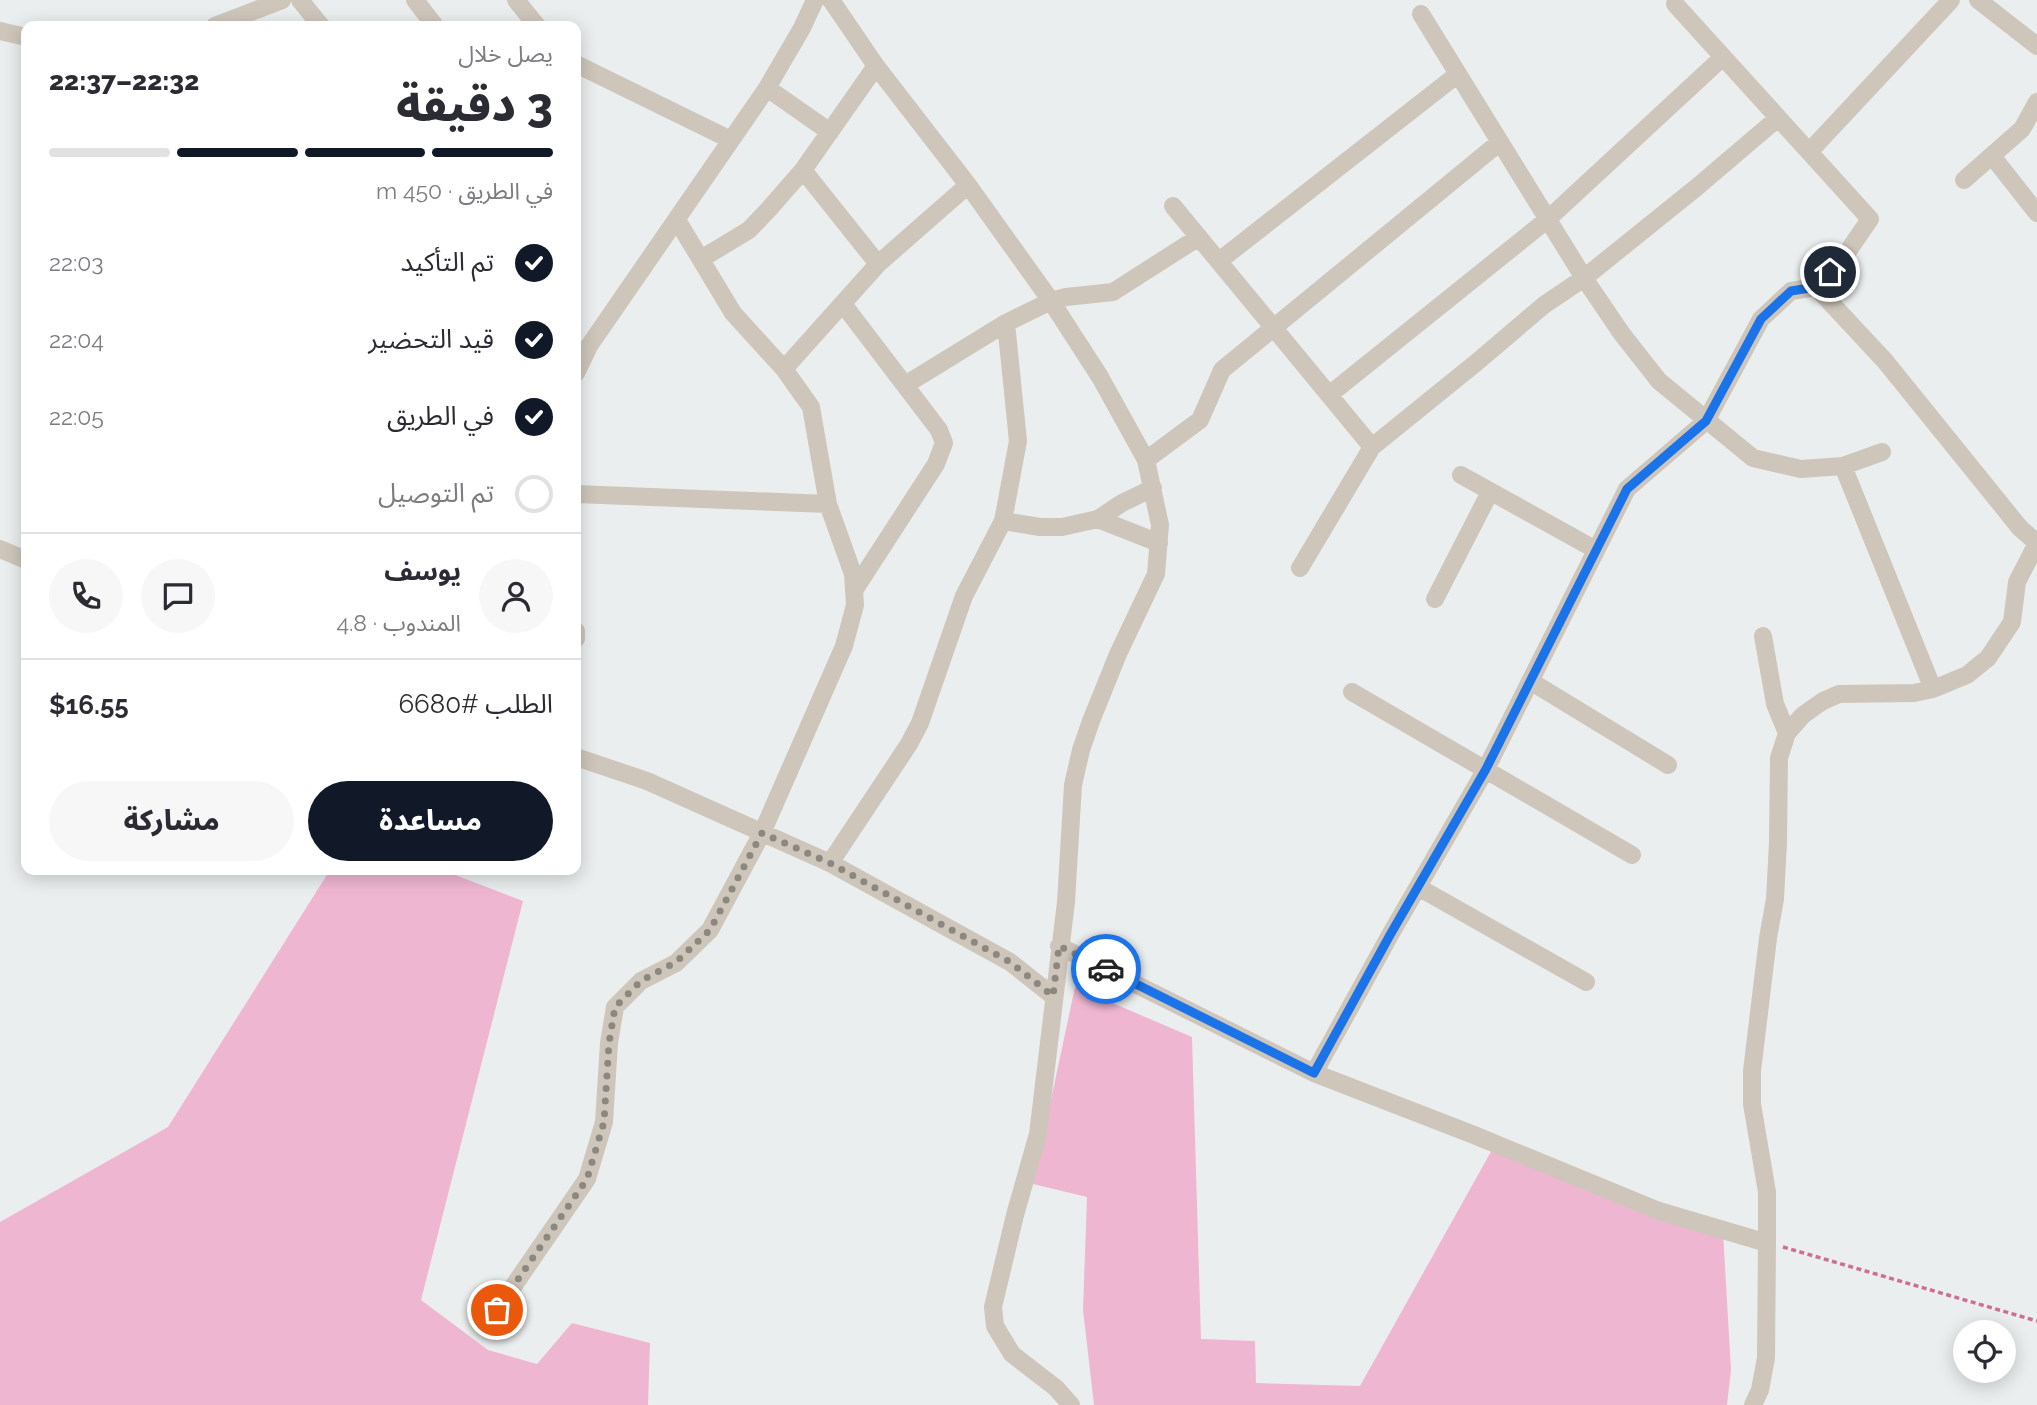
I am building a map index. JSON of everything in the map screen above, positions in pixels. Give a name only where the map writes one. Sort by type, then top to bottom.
[{"type":"street","points":[[225,21],[240,8],[282,0]]},
{"type":"street","points":[[300,0],[317,21]]},
{"type":"street","points":[[415,0],[431,21]]},
{"type":"street","points":[[516,0],[533,21]]},
{"type":"street","points":[[581,363],[589,346],[767,88],[815,0]]},
{"type":"street","points":[[831,0],[876,66],[968,185],[1051,301],[1100,377],[1146,460],[1160,525],[1156,574],[1118,654],[1081,750],[1071,809],[1066,902],[1038,1134],[993,1307],[995,1326],[1013,1354],[1056,1388],[1070,1405]]},
{"type":"street","points":[[1810,152],[1951,0]]},
{"type":"street","points":[[1978,0],[2037,46]]},
{"type":"street","points":[[1314,1073],[1486,769],[1627,489],[1706,421],[1761,319],[1791,291],[1816,287],[1844,257],[1870,219],[1675,4]]},
{"type":"street","points":[[1421,14],[1584,278],[1622,334],[1659,381],[1753,458],[1801,469],[1843,466],[1882,452]]},
{"type":"street","points":[[0,31],[21,36]]},
{"type":"street","points":[[1329,395],[1548,219],[1723,57]]},
{"type":"street","points":[[581,66],[731,140]]},
{"type":"street","points":[[701,260],[749,230],[803,170],[876,66]]},
{"type":"street","points":[[1219,261],[1458,74]]},
{"type":"street","points":[[767,88],[830,132]]},
{"type":"street","points":[[1964,180],[2022,129],[2037,102]]},
{"type":"street","points":[[1300,568],[1372,447],[1544,304],[1584,278],[1778,118]]},
{"type":"street","points":[[1146,460],[1200,419],[1222,370],[1500,142]]},
{"type":"street","points":[[1992,156],[2037,213]]},
{"type":"street","points":[[803,170],[878,264]]},
{"type":"street","points":[[784,369],[878,264],[968,185]]},
{"type":"street","points":[[1173,206],[1372,447]]},
{"type":"street","points":[[497,1310],[587,1179],[604,1122],[609,1043],[615,1007],[641,981],[676,962],[710,930],[762,833],[844,646],[851,623],[855,589],[853,575],[828,504],[811,407],[784,369],[733,313],[677,220]]},
{"type":"street","points":[[905,385],[1006,323],[1051,301],[1113,292],[1199,237]]},
{"type":"street","points":[[1753,1405],[1760,1390],[1766,1358],[1767,1192],[1752,1104],[1752,1071],[1775,899],[1779,758],[1787,733],[1803,715],[1839,694],[1914,693],[1933,689],[1967,675],[1989,658],[2012,622],[2017,582],[2037,543],[2020,528],[1885,361],[1816,287]]},
{"type":"street","points":[[843,304],[943,436],[942,451],[936,464],[855,589]]},
{"type":"street","points":[[830,863],[909,744],[920,723],[964,596],[1003,521],[1018,441],[1006,323]]},
{"type":"street","points":[[1843,466],[1933,689]]},
{"type":"street","points":[[1461,475],[1596,550]]},
{"type":"street","points":[[1003,521],[1040,527],[1062,527],[1098,519],[1122,503],[1153,488]]},
{"type":"street","points":[[1435,599],[1490,492]]},
{"type":"street","points":[[581,494],[828,504]]},
{"type":"street","points":[[1098,519],[1159,543]]},
{"type":"street","points":[[0,550],[21,558]]},
{"type":"street","points":[[1763,636],[1775,704],[1787,733]]},
{"type":"street","points":[[1530,681],[1668,765]]},
{"type":"street","points":[[1352,692],[1632,855]]},
{"type":"street","points":[[581,759],[647,781],[830,863],[1010,962],[1053,996]]},
{"type":"street","points":[[1418,887],[1587,982]]},
{"type":"street","points":[[1059,946],[1314,1073],[1659,1211],[1767,1243]]},
{"type":"path","points":[[1767,1243],[2037,1321]]},
{"type":"shaded area","points":[[327,875],[455,875],[523,901],[421,1300],[488,1350],[537,1364],[572,1323],[650,1343],[648,1405],[0,1405],[0,1222],[168,1127]]},
{"type":"shaded area","points":[[1075,987],[1192,1037],[1201,1339],[1255,1341],[1256,1383],[1360,1386],[1493,1148],[1723,1232],[1731,1370],[1727,1405],[1094,1405],[1083,1310],[1087,1197],[1033,1184]]},
{"type":"way so far","points":[[497,1310],[587,1179],[604,1122],[609,1043],[615,1007],[641,981],[676,962],[710,930],[762,833],[830,863],[1010,962],[1053,996],[1059,946],[1106,969]]},
{"type":"route","points":[[1106,969],[1314,1073],[1486,769],[1627,489],[1706,421],[1761,319],[1791,291],[1816,287],[1830,272]]}]
